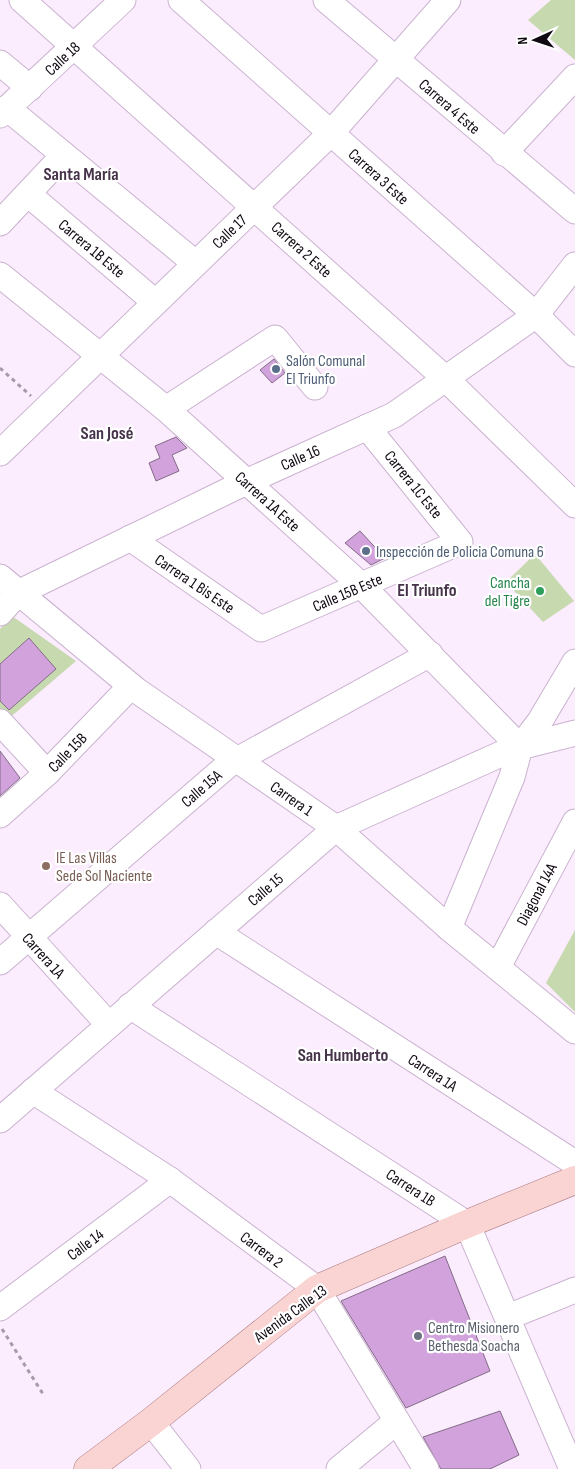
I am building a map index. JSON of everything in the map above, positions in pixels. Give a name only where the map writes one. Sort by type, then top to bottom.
[{"type":"main road","name":"Avenida Calle 13","points":[[88,1469],[151,1422],[317,1289],[575,1180]]},
{"type":"street","name":"Carrera 2 Este","points":[[22,0],[446,379],[575,505]]},
{"type":"street","name":"Calle 18","points":[[4,111],[123,0]]},
{"type":"street","name":"Carrera 3 Este","points":[[181,0],[536,315],[575,354]]},
{"type":"street","name":"Carrera 4 Este","points":[[326,0],[504,153],[575,211]]},
{"type":"street","name":"Calle 17","points":[[0,453],[331,133],[448,0]]},
{"type":"street","points":[[0,63],[30,88]]},
{"type":"street","points":[[504,153],[575,78]]},
{"type":"street","points":[[4,111],[64,155],[196,263]]},
{"type":"street","points":[[0,223],[64,155]]},
{"type":"street","name":"Carrera 1B Este","points":[[28,194],[155,302]]},
{"type":"street","name":"Calle 16","points":[[0,613],[9,585],[130,538],[246,482],[394,415],[536,315],[575,265]]},
{"type":"street","name":"Carrera 1A Este","points":[[0,275],[166,409],[362,586],[520,747]]},
{"type":"street","points":[[166,409],[275,338],[315,387]]},
{"type":"street","name":"Carrera 1C Este","points":[[367,427],[460,542]]},
{"type":"street","name":"Carrera 1 Bis Este","points":[[130,538],[261,628]]},
{"type":"street","name":"Calle 15B Este","points":[[261,628],[362,586],[460,542]]},
{"type":"street","name":"Carrera 1","points":[[9,585],[132,686],[336,828],[449,928],[575,1031]]},
{"type":"street","name":"Calle 15A","points":[[0,962],[228,765],[430,654]]},
{"type":"street","points":[[449,928],[512,777],[520,747],[540,721],[575,662]]},
{"type":"street","name":"Calle 15B","points":[[0,815],[48,773],[132,686]]},
{"type":"street","points":[[0,722],[48,773]]},
{"type":"street","name":"Calle 15","points":[[0,1120],[336,828],[520,747],[575,733]]},
{"type":"street","name":"Diagonal 14A","points":[[498,967],[575,822]]},
{"type":"street","name":"Carrera 1A","points":[[0,906],[109,1025]]},
{"type":"street","name":"Carrera 1A","points":[[216,932],[575,1163]]},
{"type":"street","name":"Carrera 1B","points":[[130,1006],[467,1224]]},
{"type":"street","name":"Carrera 2","points":[[33,1091],[170,1180],[317,1289],[426,1469]]},
{"type":"street","name":"Calle 14","points":[[0,1308],[170,1180]]},
{"type":"street","points":[[467,1224],[572,1469]]},
{"type":"street","points":[[508,1317],[575,1290]]},
{"type":"street","points":[[339,1469],[397,1421]]},
{"type":"street","points":[[151,1422],[188,1469]]},
{"type":"path","points":[[0,368],[45,409]]},
{"type":"path","points":[[0,1326],[43,1394]]},
{"type":"green space","points":[[551,0],[575,0],[575,60],[528,20]]},
{"type":"green space","name":"Cancha del Tigre","points":[[535,554],[574,601],[543,622],[506,582]]},
{"type":"green space","points":[[12,616],[76,661],[7,720],[0,712],[0,629]]},
{"type":"green space","points":[[575,930],[575,1012],[546,983]]},
{"type":"building","name":"Salón Comunal El Triunfo","points":[[274,359],[285,373],[272,383],[260,370]]},
{"type":"building","points":[[176,437],[187,448],[172,455],[179,471],[156,481],[149,463],[160,458],[155,446]]},
{"type":"building","name":"Inspección de Policia Comuna 6","points":[[360,531],[385,558],[371,565],[345,543]]},
{"type":"building","points":[[29,638],[56,669],[9,710],[0,701],[0,664]]},
{"type":"building","points":[[0,751],[20,778],[0,796]]},
{"type":"building","name":"Centro Misionero Bethesda Soacha","points":[[445,1256],[490,1371],[406,1408],[341,1301]]},
{"type":"building","points":[[500,1411],[519,1455],[490,1469],[441,1469],[423,1437]]},
{"type":"place","name":"Salón Comunal El Triunfo","points":[[276,369]]},
{"type":"place","name":"Inspección de Policia Comuna 6","points":[[366,551]]},
{"type":"place","name":"Cancha del Tigre","points":[[540,591]]},
{"type":"place","name":"IE Las Villas Sede Sol Naciente","points":[[46,866]]},
{"type":"place","name":"Centro Misionero Bethesda Soacha","points":[[418,1336]]},
{"type":"district","name":"Santa María","points":[[81,174]]},
{"type":"district","name":"San José","points":[[107,433]]},
{"type":"district","name":"El Triunfo","points":[[427,590]]},
{"type":"district","name":"San Humberto","points":[[343,1055]]}]
